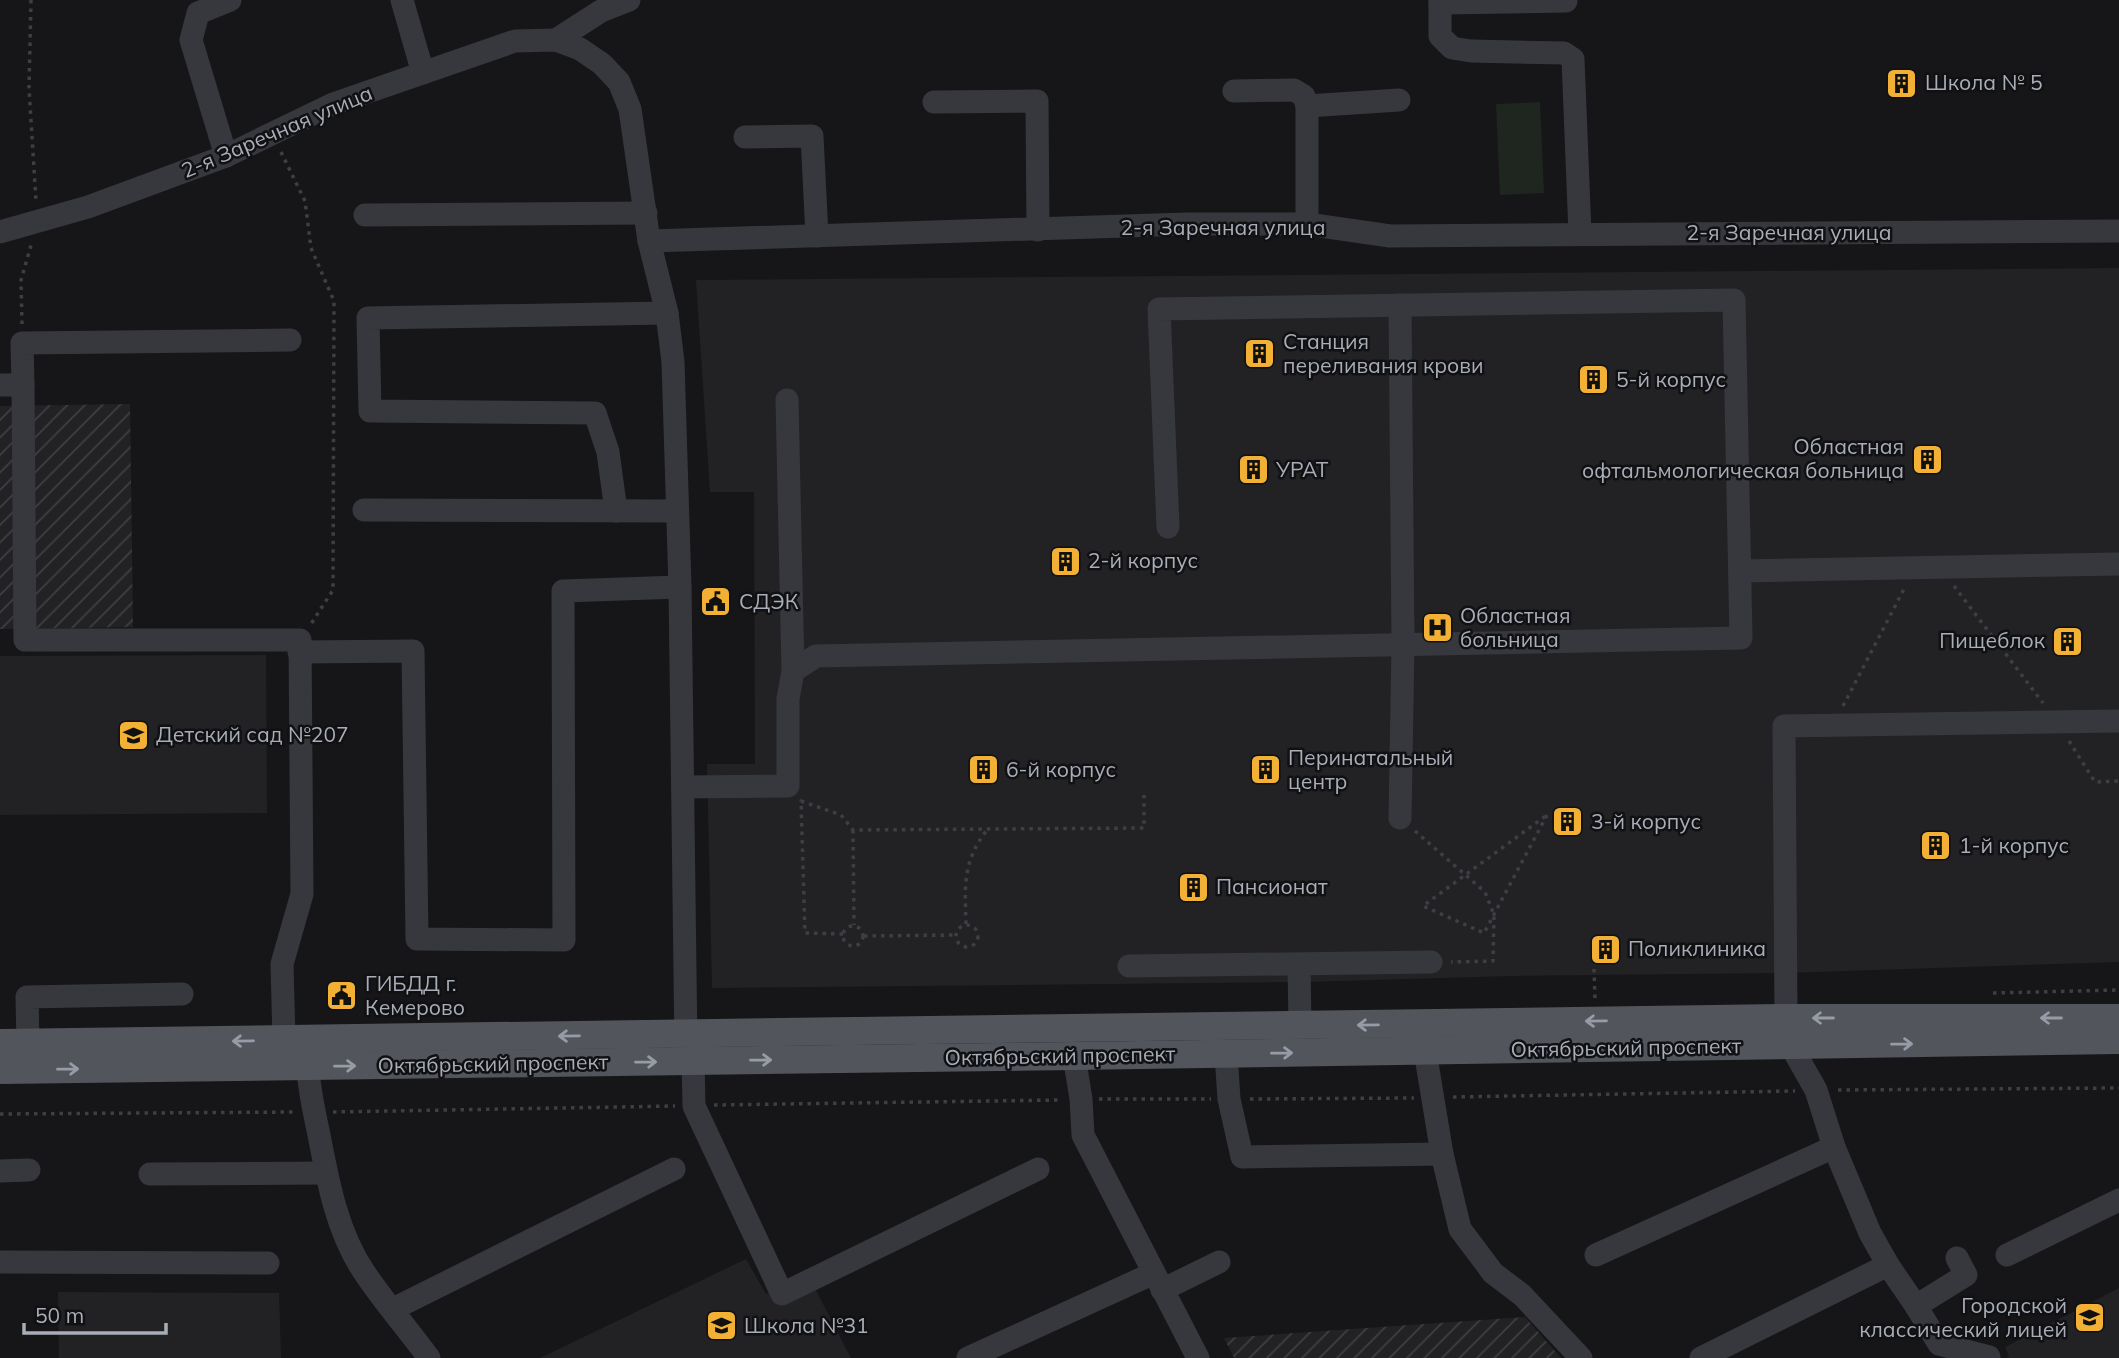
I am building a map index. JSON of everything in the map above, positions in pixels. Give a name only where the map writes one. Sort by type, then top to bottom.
[{"type":"main road","name":"Октябрьский проспект","points":[[688,1052],[1300,1026],[1786,1018],[2119,1018]]},
{"type":"main road","name":"Октябрьский проспект","points":[[0,1044],[1074,1056],[2119,1040]]},
{"type":"main road","name":"Октябрьский проспект","points":[[0,1070],[299,1049]]},
{"type":"street","points":[[226,156],[191,40],[198,13],[230,0]]},
{"type":"street","points":[[402,0],[423,73]]},
{"type":"street","points":[[556,40],[601,11],[629,0]]},
{"type":"street","points":[[1566,1],[1440,1],[1440,36],[1452,48],[1471,51],[1564,53],[1573,59],[1580,234]]},
{"type":"street","name":"2-я Заречная улица","points":[[0,232],[91,206],[226,156],[333,104],[515,41],[556,40],[580,49],[601,64],[619,82],[630,110],[649,241],[1188,224],[1307,224],[1390,236],[2119,231]]},
{"type":"street","points":[[1234,91],[1294,90],[1304,96],[1307,106],[1307,224]]},
{"type":"street","points":[[1307,106],[1399,100]]},
{"type":"street","points":[[934,102],[1037,101],[1038,230]]},
{"type":"street","points":[[745,136],[813,136],[817,236]]},
{"type":"street","points":[[365,215],[646,213]]},
{"type":"street","points":[[649,241],[667,313],[673,362],[680,587],[688,1052],[694,1106],[782,1294],[1038,1169]]},
{"type":"street","points":[[793,671],[816,656],[1741,638],[1734,300],[1159,309],[1168,527]]},
{"type":"street","points":[[1400,305],[1403,644],[1400,818]]},
{"type":"street","points":[[615,511],[608,452],[595,413],[370,411],[368,318],[667,313]]},
{"type":"street","points":[[290,340],[22,343],[11,385],[25,640],[413,651],[418,939],[565,940],[564,591],[680,587]]},
{"type":"street","points":[[683,787],[788,786],[788,699],[793,671],[787,401]]},
{"type":"street","points":[[364,510],[677,511]]},
{"type":"street","points":[[1740,571],[2119,564]]},
{"type":"street","points":[[300,646],[302,894],[282,964],[326,1173],[341,1229],[363,1271],[429,1358]]},
{"type":"street","points":[[1786,1018],[1784,726],[2119,720]]},
{"type":"street","points":[[1129,965],[1431,962]]},
{"type":"street","points":[[1299,965],[1300,1026]]},
{"type":"street","points":[[28,1043],[27,997],[182,994]]},
{"type":"street","points":[[1791,1046],[1816,1090],[1834,1147],[1870,1233],[1916,1307],[1938,1351],[1989,1357]]},
{"type":"street","points":[[1425,1051],[1442,1154],[1460,1230],[1493,1273],[1522,1295],[1581,1358]]},
{"type":"street","points":[[1226,1054],[1229,1099],[1242,1157],[1442,1154]]},
{"type":"street","points":[[1074,1056],[1083,1135],[1198,1358]]},
{"type":"street","points":[[1596,1255],[1834,1147]]},
{"type":"street","points":[[0,1171],[29,1170]]},
{"type":"street","points":[[393,1309],[674,1170]]},
{"type":"street","points":[[150,1174],[326,1173]]},
{"type":"street","points":[[2007,1255],[2119,1200]]},
{"type":"street","points":[[1916,1307],[1966,1275],[1957,1258]]},
{"type":"street","points":[[0,1262],[268,1263]]},
{"type":"street","points":[[968,1358],[1158,1281],[1219,1262]]},
{"type":"street","points":[[1701,1358],[1888,1265]]},
{"type":"path","points":[[22,343],[21,280],[37,221],[29,88],[31,0]]},
{"type":"path","points":[[272,134],[305,201],[311,248],[334,302],[333,590],[300,646]]},
{"type":"path","points":[[1833,725],[1914,568]]},
{"type":"path","points":[[1940,568],[2057,721],[2095,782],[2119,781]]},
{"type":"path","points":[[853,830],[1144,828],[1144,794]]},
{"type":"path","points":[[843,934],[805,933],[801,801],[841,815],[853,830],[854,925]]},
{"type":"path","points":[[1547,815],[1494,915],[1484,933],[1423,906],[1547,815]]},
{"type":"path","points":[[1400,818],[1485,892],[1494,915],[1493,961],[1431,962]]},
{"type":"path","points":[[966,924],[965,875],[975,847],[988,829]]},
{"type":"path","points":[[966,924],[977,933],[976,944],[966,947],[961,945],[957,935],[961,926],[966,924]]},
{"type":"path","points":[[854,925],[859,926],[864,936],[860,944],[853,946],[845,942],[843,934],[845,929],[854,925]]},
{"type":"path","points":[[864,936],[957,935]]},
{"type":"path","points":[[1594,969],[1595,999]]},
{"type":"shaded area","points":[[1540,102],[1544,193],[1500,195],[1496,104]]},
{"type":"shaded area","name":"Областная больница","points":[[2119,268],[2119,962],[1785,973],[1511,976],[1304,982],[712,988],[707,764],[755,764],[754,492],[710,492],[696,280]]},
{"type":"shaded area","points":[[130,404],[133,627],[0,629],[0,406]]},
{"type":"shaded area","name":"Детский сад №207","points":[[266,655],[267,813],[0,815],[0,656]]},
{"type":"shaded area","name":"Школа №31","points":[[746,1259],[766,1294],[808,1275],[851,1358],[540,1358]]},
{"type":"shaded area","name":"Городской классический лицей","points":[[2119,1288],[2119,1358],[2006,1358],[2009,1356],[2005,1347]]},
{"type":"shaded area","points":[[58,1292],[279,1293],[281,1358],[59,1358]]},
{"type":"shaded area","points":[[1525,1317],[1561,1358],[1234,1358],[1224,1338]]},
{"type":"place","name":"Школа № 5","points":[[1902,83]]},
{"type":"place","name":"Станция переливания крови","points":[[1260,354]]},
{"type":"place","name":"5-й корпус","points":[[1593,380]]},
{"type":"place","name":"Областная офтальмологическая больница","points":[[1927,459]]},
{"type":"place","name":"УРАТ","points":[[1253,470]]},
{"type":"place","name":"2-й корпус","points":[[1065,561]]},
{"type":"place","name":"СДЭК","points":[[716,602]]},
{"type":"place","name":"Областная больница","points":[[1437,628]]},
{"type":"place","name":"Пищеблок","points":[[2068,641]]},
{"type":"place","name":"Детский сад №207","points":[[133,735]]},
{"type":"place","name":"6-й корпус","points":[[983,770]]},
{"type":"place","name":"Перинатальный центр","points":[[1265,770]]},
{"type":"place","name":"3-й корпус","points":[[1568,822]]},
{"type":"place","name":"1-й корпус","points":[[1936,846]]},
{"type":"place","name":"Пансионат","points":[[1193,887]]},
{"type":"place","name":"Поликлиника","points":[[1605,949]]},
{"type":"place","name":"ГИБДД г. Кемерово","points":[[342,996]]},
{"type":"place","name":"Городской классический лицей","points":[[2090,1318]]},
{"type":"place","name":"Школа №31","points":[[721,1326]]}]
